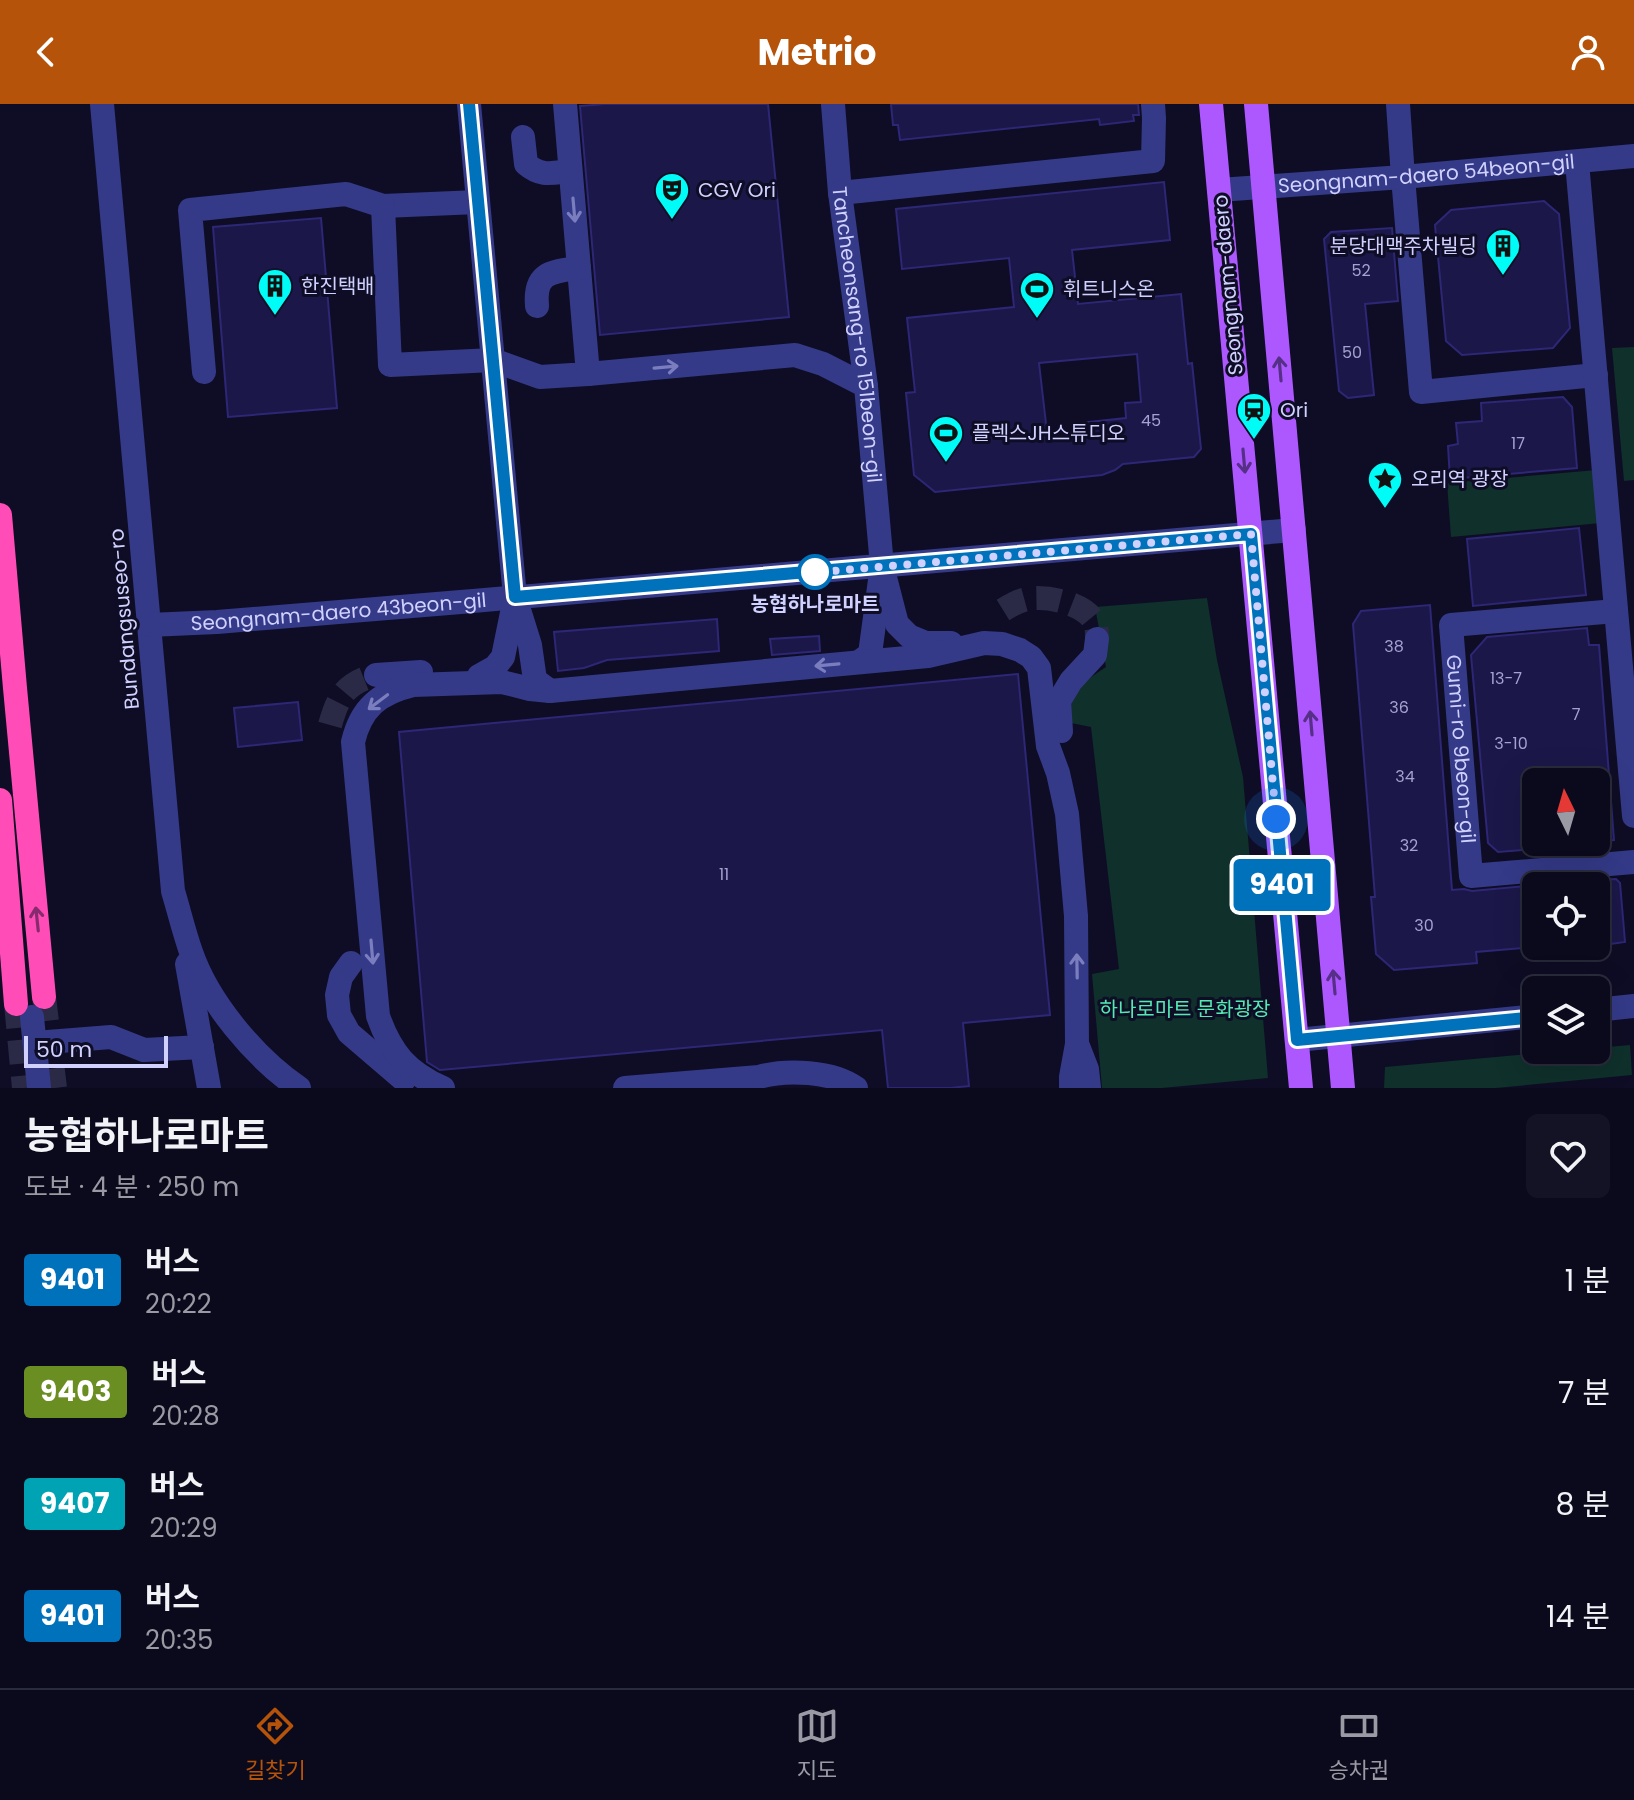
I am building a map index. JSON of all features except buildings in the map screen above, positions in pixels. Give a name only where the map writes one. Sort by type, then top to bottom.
[{"type":"highway","points":[[0,515],[13,674],[31,1006]]},
{"type":"highway","points":[[0,800],[31,1006]]},
{"type":"main road","name":"Seongnam-daero","points":[[1211,104],[1301,1088]]},
{"type":"main road","points":[[1256,104],[1343,1088]]},
{"type":"street","name":"Bundangsuseo-ro","points":[[102,104],[173,891],[191,953],[211,995],[233,1026],[299,1088]]},
{"type":"street","points":[[469,104],[515,597],[530,645],[535,680],[550,691]]},
{"type":"street","points":[[565,104],[588,374]]},
{"type":"street","name":"Tancheonsang-ro 151beon-gil","points":[[833,104],[840,193],[866,386],[882,566]]},
{"type":"street","points":[[840,193],[1153,161],[1153,104]]},
{"type":"street","points":[[1398,104],[1421,392],[1596,375]]},
{"type":"street","points":[[523,137],[526,164],[536,172],[570,171]]},
{"type":"street","name":"Seongnam-daero 54beon-gil","points":[[1219,190],[1634,156]]},
{"type":"street","points":[[1577,162],[1634,816]]},
{"type":"street","points":[[204,372],[190,210],[346,194],[383,206],[478,202]]},
{"type":"street","points":[[383,206],[390,365],[493,360],[540,377],[795,355],[823,364],[866,386]]},
{"type":"street","points":[[537,306],[536,292],[542,280],[552,272],[579,268]]},
{"type":"street","name":"Seongnam-daero 43beon-gil","points":[[149,625],[233,621],[1294,530]]},
{"type":"street","points":[[882,566],[897,624],[909,636],[926,643],[1002,644],[1031,657],[1054,682],[1059,701],[1062,745],[1058,773]]},
{"type":"street","points":[[859,662],[870,654],[882,566]]},
{"type":"street","points":[[490,679],[507,647],[515,597]]},
{"type":"street","name":"Gumi-ro 9beon-gil","points":[[1616,611],[1451,625],[1471,876],[1634,862]]},
{"type":"street","points":[[1059,701],[1071,681],[1095,655],[1097,639]]},
{"type":"street","points":[[376,675],[454,670],[550,691],[928,656],[984,643]]},
{"type":"street","points":[[1039,668],[1048,746],[1067,814],[1076,916],[1077,1044],[1071,1088]]},
{"type":"street","points":[[443,1088],[414,1073],[404,1064],[393,1050],[378,1016],[353,742],[362,715],[382,697],[399,689],[413,685],[490,679]]},
{"type":"street","points":[[173,891],[209,1088]]},
{"type":"street","points":[[351,963],[341,977],[337,995],[339,1015],[349,1033],[398,1076],[417,1088]]},
{"type":"street","points":[[31,1006],[39,1088]]},
{"type":"street","points":[[1610,1009],[1634,1006]]},
{"type":"street","points":[[1297,1040],[1522,1017]]},
{"type":"street","points":[[35,1043],[111,1037],[144,1050],[202,1047]]},
{"type":"street","points":[[1077,1044],[1087,1069],[1089,1088]]},
{"type":"street","points":[[625,1088],[759,1077],[777,1072],[851,1084],[856,1088]]},
{"type":"street","points":[[759,1077],[789,1087]]},
{"type":"green space","points":[[1634,347],[1634,480],[1624,481],[1612,348]]},
{"type":"green space","points":[[1597,470],[1601,523],[1451,537],[1447,483]]},
{"type":"green space","name":"하나로마트 문화광장","points":[[1207,598],[1217,660],[1243,777],[1268,1078],[1162,1088],[1102,1088],[1092,974],[1119,969],[1091,727],[1066,722],[1071,703],[1079,690],[1106,667],[1095,607]]},
{"type":"green space","points":[[1630,1045],[1632,1075],[1496,1088],[1384,1088],[1385,1067],[1522,1055],[1522,1064],[1610,1064],[1610,1047]]},
{"type":"tunnel","points":[[1003,610],[1035,598],[1067,603],[1092,618],[1097,639]]},
{"type":"tunnel","points":[[330,725],[336,706],[345,692],[357,682],[376,675]]},
{"type":"tunnel","points":[[44,997],[55,1088]]},
{"type":"tunnel","points":[[16,1004],[24,1088]]},
{"type":"bus line","name":"9401","points":[[469,104],[515,597],[1251,534],[1297,1040],[1522,1018]]},
{"type":"place","name":"CGV Ori","points":[[672,221]]},
{"type":"place","name":"분당대맥주차빌딩","points":[[1503,277]]},
{"type":"place","name":"한진택배","points":[[275,317]]},
{"type":"place","name":"휘트니스온","points":[[1037,320]]},
{"type":"place","name":"Ori","points":[[1254,441]]},
{"type":"place","name":"플렉스JH스튜디오","points":[[946,464]]},
{"type":"place","name":"오리역 광장","points":[[1385,510]]},
{"type":"place","name":"농협하나로마트","points":[[815,572]]},
{"type":"route","points":[[815,572],[811,573],[1251,534],[1276,819]]}]
